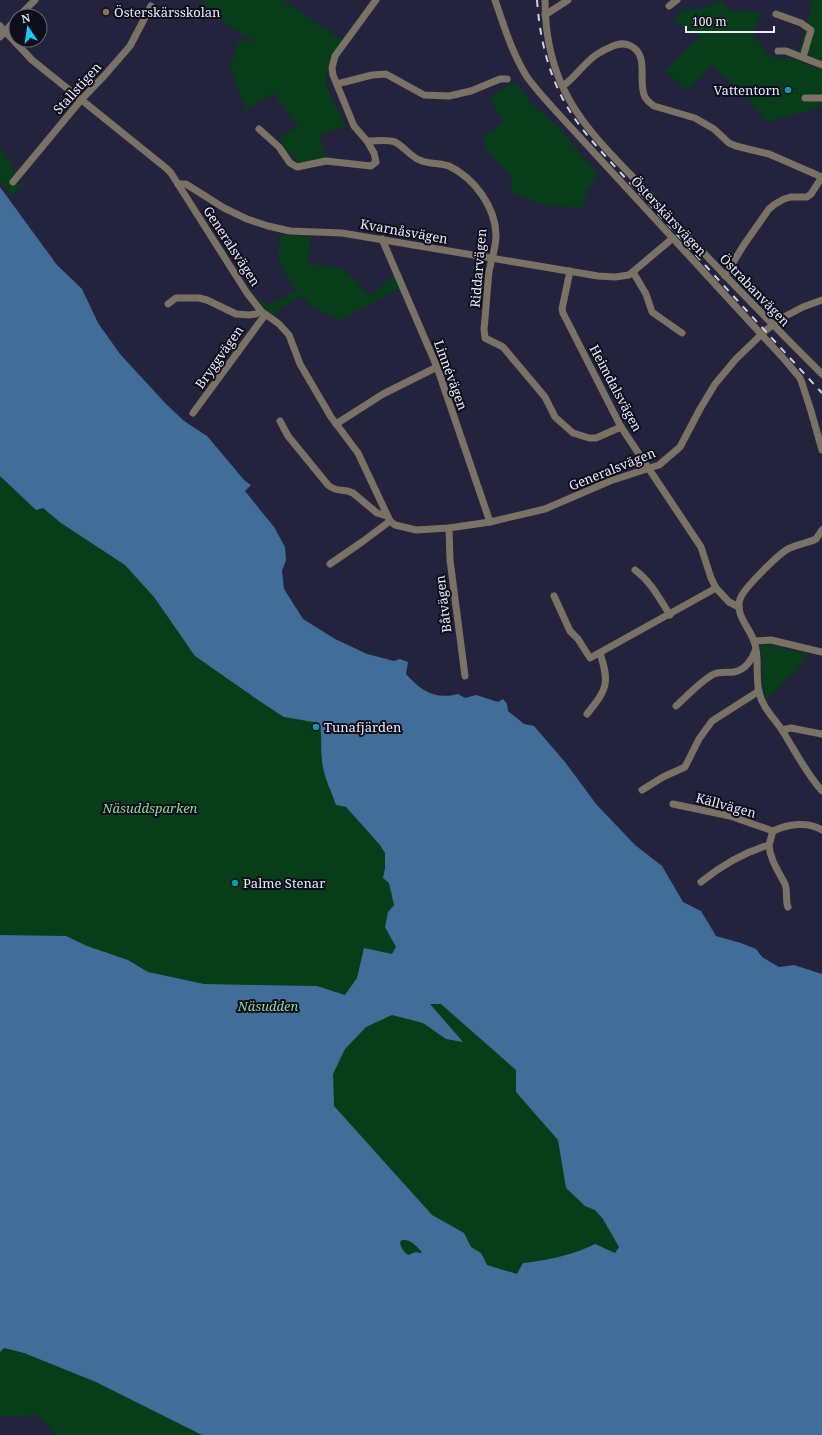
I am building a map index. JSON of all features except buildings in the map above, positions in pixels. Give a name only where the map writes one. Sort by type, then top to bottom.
[{"type":"street","points":[[27,8],[35,0]]},
{"type":"street","points":[[259,129],[279,147],[290,163],[297,167],[326,162],[371,166],[376,162],[374,153],[367,141],[354,126],[333,75],[332,68],[335,56],[376,0]]},
{"type":"street","name":"Österskärsvägen","points":[[495,0],[509,40],[521,66],[532,83],[553,108],[800,378],[822,450]]},
{"type":"street","name":"Östrabanvägen","points":[[544,0],[544,15],[548,44],[552,59],[569,99],[579,116],[725,276],[822,374]]},
{"type":"street","points":[[544,15],[568,0]]},
{"type":"street","points":[[669,6],[677,0]]},
{"type":"street","name":"Stallstigen","points":[[13,182],[81,100],[130,46],[151,6]]},
{"type":"street","points":[[776,14],[801,23],[811,30],[803,57]]},
{"type":"street","points":[[0,37],[3,29]]},
{"type":"street","name":"Generalsvägen","points":[[3,29],[32,60],[166,168],[178,184],[248,293],[263,313],[279,324],[289,335],[300,364],[336,424],[358,453],[389,518],[395,525],[400,527],[416,530],[449,528],[490,522],[545,509],[610,481],[659,465],[680,447],[715,384],[728,368],[772,324],[792,312],[822,300]]},
{"type":"street","points":[[563,86],[589,60],[599,53],[617,45],[628,44],[640,55],[644,94],[649,102],[654,106],[683,113],[695,118],[714,130],[729,143],[736,146],[769,154],[822,177],[811,194],[807,197],[791,197],[784,199],[774,204],[769,209],[743,246],[725,276]]},
{"type":"street","points":[[778,51],[803,57],[822,65]]},
{"type":"street","points":[[337,84],[372,75],[386,74],[424,95],[449,96],[471,91],[500,79],[507,79]]},
{"type":"street","points":[[805,98],[822,98]]},
{"type":"street","name":"Riddarvägen","points":[[367,141],[395,142],[410,155],[419,160],[447,165],[468,179],[483,197],[493,216],[496,236],[484,329],[486,338],[504,347],[545,397],[555,417],[574,433],[584,437],[596,438],[622,427]]},
{"type":"street","name":"Kvarnåsvägen","points":[[178,184],[186,184],[224,208],[247,219],[290,231],[342,233],[570,272],[616,277],[628,275],[673,238]]},
{"type":"street","name":"Linnévägen","points":[[382,239],[405,297],[437,367],[490,522]]},
{"type":"street","name":"Heimdalsvägen","points":[[570,272],[562,308],[622,427],[701,547],[711,578],[716,588],[729,602],[739,607]]},
{"type":"street","points":[[633,272],[646,294],[652,312],[682,333]]},
{"type":"street","points":[[168,304],[176,298],[199,298],[207,300],[236,314],[249,315],[263,313]]},
{"type":"street","name":"Bryggvägen","points":[[193,413],[263,313]]},
{"type":"street","points":[[336,424],[383,394],[437,367]]},
{"type":"street","points":[[280,421],[292,442],[328,485],[337,491],[349,491],[353,493],[377,512],[389,518],[362,542],[330,564]]},
{"type":"street","name":"Båtvägen","points":[[449,528],[451,569],[465,676]]},
{"type":"street","points":[[822,530],[819,540],[790,548],[782,552],[747,589],[740,599],[739,607],[740,614],[755,644],[758,666],[758,691],[762,703],[782,730],[809,774],[822,791]]},
{"type":"street","points":[[635,570],[645,577],[670,614]]},
{"type":"street","points":[[554,596],[570,631],[578,639],[590,658],[716,588]]},
{"type":"street","points":[[755,644],[771,640],[822,652]]},
{"type":"street","points":[[676,706],[713,674],[741,670],[753,658],[755,644]]},
{"type":"street","points":[[587,714],[602,695],[606,684],[605,670],[600,653]]},
{"type":"street","points":[[642,790],[663,777],[685,767],[699,739],[712,720],[758,691]]},
{"type":"street","points":[[782,730],[791,728],[822,734]]},
{"type":"street","name":"Källvägen","points":[[673,804],[730,816],[773,831]]},
{"type":"street","points":[[788,907],[785,885],[769,850],[773,831],[801,824],[812,825],[822,830]]},
{"type":"street","points":[[701,882],[726,864],[769,845]]},
{"type":"green space","points":[[201,0],[283,0],[342,40],[330,62],[326,81],[346,126],[319,135],[326,158],[310,162],[296,162],[293,153],[285,151],[280,137],[298,126],[273,93],[246,110],[230,67],[240,39],[250,43],[253,40],[225,23]]},
{"type":"green space","points":[[812,0],[822,0],[822,61],[798,52]]},
{"type":"green space","points":[[720,1],[734,13],[747,10],[761,13],[753,36],[769,56],[795,59],[822,70],[822,105],[807,111],[767,122],[750,100],[712,65],[687,91],[665,71],[700,37],[673,20],[683,9],[700,10]]},
{"type":"green space","points":[[512,83],[519,86],[532,104],[559,127],[597,174],[592,185],[586,190],[585,201],[582,207],[542,204],[513,193],[510,176],[486,149],[484,136],[503,123],[490,98]]},
{"type":"green space","points":[[0,147],[14,168],[14,185],[26,184],[11,195],[0,181]]},
{"type":"green space","points":[[281,234],[311,237],[308,264],[340,268],[352,277],[369,297],[394,276],[400,288],[341,320],[315,309],[301,296],[275,312],[276,316],[273,315],[266,309],[259,299],[261,298],[268,306],[296,291],[279,261],[278,255]]},
{"type":"green space","name":"Näsudden","points":[[0,476],[31,505],[201,539],[822,1353],[0,1194]]},
{"type":"green space","points":[[764,644],[808,654],[793,674],[766,699],[763,687],[761,648]]},
{"type":"green space","points":[[4,1348],[81,1375],[202,1435],[56,1435],[37,1415],[0,1417],[0,1352]]},
{"type":"water","points":[[0,187],[57,265],[82,289],[98,323],[120,354],[165,403],[184,421],[207,436],[245,481],[251,485],[245,491],[274,527],[285,547],[286,560],[282,571],[284,589],[303,619],[335,639],[367,654],[394,661],[400,659],[408,662],[406,674],[417,685],[429,693],[442,696],[458,694],[465,698],[476,695],[498,702],[503,699],[507,704],[508,711],[524,724],[534,726],[565,762],[596,804],[635,845],[662,866],[683,902],[701,911],[716,936],[756,949],[762,957],[779,967],[794,965],[822,974],[822,1435],[202,1435],[96,1382],[24,1353],[4,1348],[0,1352],[0,935],[66,936],[87,946],[128,960],[148,972],[204,984],[317,986],[345,995],[357,978],[364,948],[392,954],[396,947],[385,927],[388,912],[394,905],[389,883],[383,878],[385,853],[380,845],[346,807],[336,805],[323,766],[319,723],[284,717],[195,656],[154,597],[125,565],[61,523],[43,508],[36,510],[0,476]],"holes":[[[430,1004],[441,1004],[516,1070],[516,1092],[558,1140],[566,1188],[585,1206],[595,1210],[603,1219],[619,1247],[615,1253],[595,1244],[579,1251],[541,1261],[523,1263],[517,1274],[487,1265],[481,1253],[471,1247],[464,1233],[432,1215],[334,1106],[333,1074],[345,1049],[366,1027],[392,1015],[423,1023],[446,1039],[463,1042]],[[402,1240],[411,1242],[422,1252],[416,1252],[408,1255],[401,1246],[400,1242]]]},
{"type":"railway","points":[[537,0],[538,16],[548,62],[559,91],[575,119],[604,154],[822,393]]},
{"type":"place","name":"Österskärsskolan","points":[[106,12]]},
{"type":"place","name":"Vattentorn","points":[[788,90]]},
{"type":"place","name":"Tunafjärden","points":[[316,727]]},
{"type":"place","name":"Palme Stenar","points":[[235,883]]},
{"type":"park label","name":"Näsuddsparken","points":[[150,808]]}]
